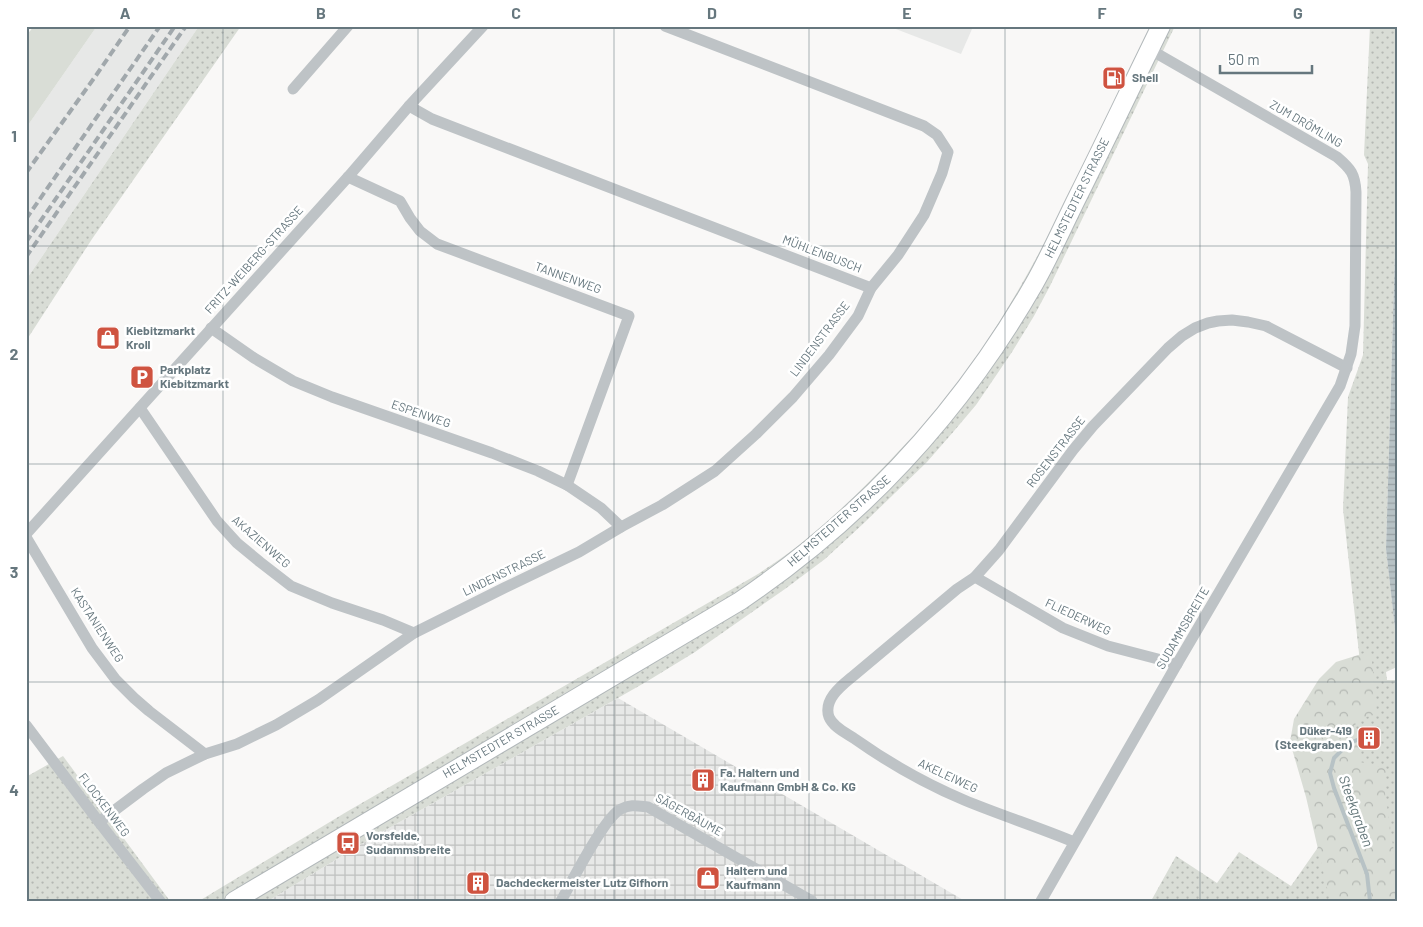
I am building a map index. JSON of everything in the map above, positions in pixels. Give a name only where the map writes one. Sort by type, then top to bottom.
[{"type":"main road","name":"HELMSTEDTER STRASSE","points":[[234,901],[740,600],[804,555],[865,502],[919,446],[947,413],[1018,311],[1048,258],[1161,26]]},
{"type":"street","points":[[293,89],[348,26]]},
{"type":"street","name":"FRITZ-WEIBERG-STRASSE","points":[[26,535],[483,26]]},
{"type":"street","name":"MÜHLENBUSCH","points":[[410,106],[432,119],[871,288],[898,255],[924,215],[942,173],[948,152],[938,135],[924,126],[665,26]]},
{"type":"street","name":"ZUM DRÖMLING","points":[[1149,50],[1337,158],[1351,170],[1355,179],[1356,192],[1355,326],[1347,368]]},
{"type":"street","name":"TANNENWEG","points":[[348,177],[400,202],[420,231],[437,244],[629,316],[567,485]]},
{"type":"street","name":"LINDENSTRASSE","points":[[99,822],[166,772],[205,754],[237,744],[276,725],[318,700],[414,633],[579,552],[662,505],[715,471],[794,397],[858,316],[871,288]]},
{"type":"street","name":"ROSENSTRASSE","points":[[828,709],[830,700],[838,689],[957,589],[975,577],[999,550],[1093,426],[1168,348],[1182,336],[1208,323],[1232,320],[1248,322],[1266,326],[1347,368]]},
{"type":"street","name":"ESPENWEG","points":[[211,328],[254,358],[293,381],[332,397],[492,453],[567,485],[601,508],[621,527]]},
{"type":"street","name":"SUDAMMSBREITE","points":[[1041,901],[1340,386],[1347,368]]},
{"type":"street","name":"AKAZIENWEG","points":[[140,408],[217,521],[237,543],[260,562],[291,586],[414,633]]},
{"type":"street","name":"KASTANIENWEG","points":[[26,535],[92,648],[116,680],[149,711],[205,754]]},
{"type":"street","name":"FLIEDERWEG","points":[[975,577],[1063,628],[1108,646],[1177,664]]},
{"type":"street","name":"AKELEIWEG","points":[[828,709],[830,718],[840,729],[900,768],[963,800],[1074,842]]},
{"type":"street","name":"FLOCKENWEG","points":[[26,725],[160,901]]},
{"type":"street","name":"SÄGERBÄUME","points":[[561,901],[605,824],[619,809],[632,805],[648,807],[812,901]]},
{"type":"shaded area","points":[[97,26],[199,26],[26,280],[26,128]]},
{"type":"shaded area","points":[[888,26],[971,26],[972,29],[961,54]]},
{"type":"shaded area","points":[[1397,186],[1397,646],[1386,549]]},
{"type":"shaded area","points":[[618,698],[965,901],[268,901],[368,840]]},
{"type":"green space","points":[[34,26],[97,26],[26,128],[26,36]]},
{"type":"green space","points":[[199,26],[241,26],[92,239],[26,341],[26,280]]},
{"type":"green space","points":[[1151,26],[1175,26],[1050,286],[1012,352],[976,405],[927,462],[825,559],[695,652],[646,682],[368,840],[268,901],[199,901],[348,811],[758,574],[798,546],[837,513],[934,413],[955,388],[984,346],[1037,257],[1061,212]]},
{"type":"green space","points":[[1370,26],[1397,26],[1397,186],[1386,549],[1397,645],[1397,667],[1386,672],[1387,680],[1397,680],[1397,901],[1151,901],[1176,856],[1217,883],[1239,852],[1291,886],[1328,833],[1360,662],[1343,509],[1348,397],[1363,355],[1368,164],[1364,155]]},
{"type":"green space","points":[[1371,651],[1377,714],[1355,720],[1360,762],[1386,768],[1385,793],[1397,872],[1397,901],[1330,901],[1306,797],[1290,742],[1294,719],[1319,679],[1336,662]]},
{"type":"green space","points":[[63,756],[170,901],[26,901],[26,777]]},
{"type":"waterway","name":"Steekgraben","points":[[1357,740],[1348,744],[1334,758],[1330,773],[1367,874],[1370,901]]},
{"type":"railway","points":[[26,173],[130,26]]},
{"type":"railway","points":[[26,219],[160,26]]},
{"type":"railway","points":[[26,242],[175,26]]},
{"type":"railway","points":[[26,257],[186,26]]},
{"type":"place","name":"Shell","points":[[1114,78]]},
{"type":"place","name":"Kiebitzmarkt Kroll","points":[[108,338]]},
{"type":"place","name":"Parkplatz Kiebitzmarkt","points":[[142,377]]},
{"type":"place","name":"Düker-419 (Steekgraben)","points":[[1369,738]]},
{"type":"place","name":"Fa. Haltern und Kaufmann GmbH & Co. KG","points":[[703,780]]},
{"type":"place","name":"Vorsfelde, Sudammsbreite","points":[[348,843]]},
{"type":"place","name":"Haltern und Kaufmann","points":[[708,878]]},
{"type":"place","name":"Dachdeckermeister Lutz Gifhorn","points":[[478,883]]}]
